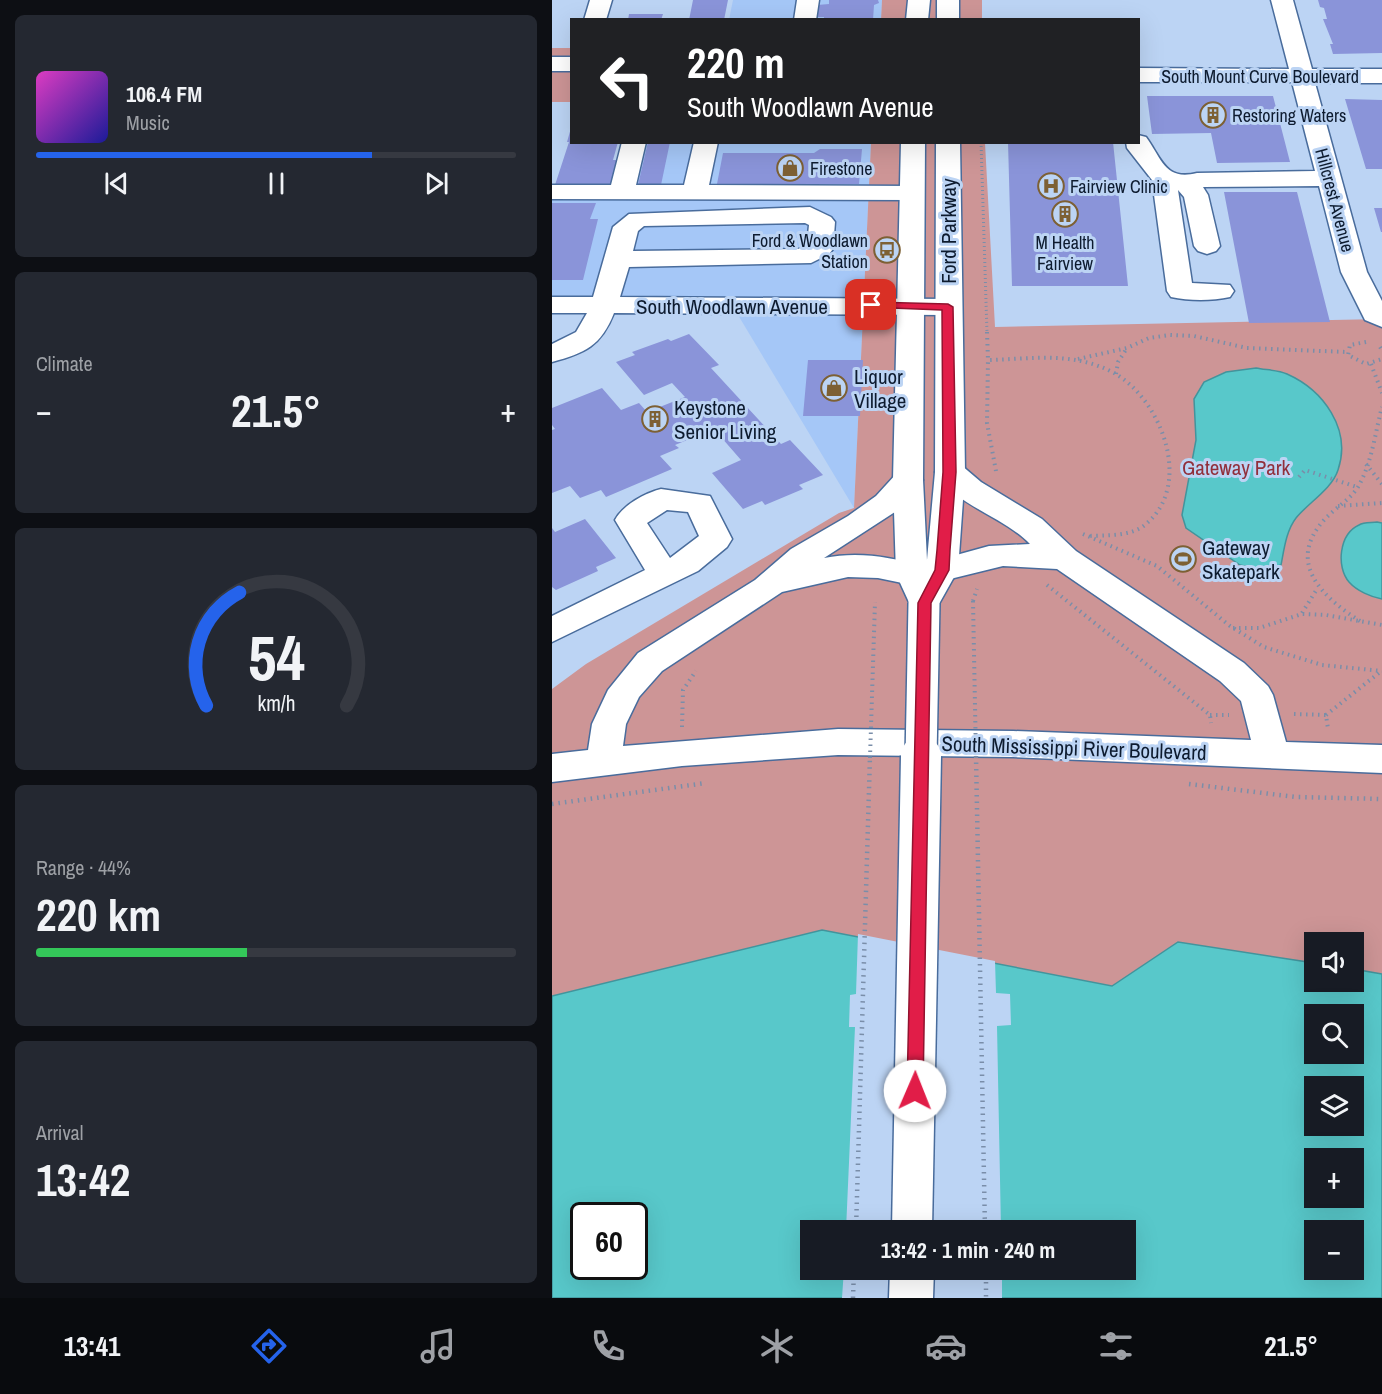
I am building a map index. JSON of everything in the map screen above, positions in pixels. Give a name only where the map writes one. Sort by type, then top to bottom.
[{"type":"street","points":[[596,18],[601,0]]},
{"type":"street","points":[[805,18],[808,0]]},
{"type":"street","points":[[917,18],[919,0]]},
{"type":"street","points":[[948,0],[948,18]]},
{"type":"street","name":"Hillcrest Avenue","points":[[1282,0],[1354,272],[1375,314],[1382,319]]},
{"type":"street","points":[[552,64],[570,64]]},
{"type":"street","name":"South Mount Curve Boulevard","points":[[1140,75],[1382,76]]},
{"type":"street","points":[[552,86],[570,86]]},
{"type":"street","points":[[622,192],[634,144]]},
{"type":"street","points":[[695,192],[706,144]]},
{"type":"street","name":"Ford Parkway","points":[[913,144],[908,480],[926,582]]},
{"type":"street","name":"Ford Parkway","points":[[912,1220],[926,582],[950,472],[948,144]]},
{"type":"street","points":[[1138,144],[1139,148],[1175,182],[1196,195],[1207,246]]},
{"type":"street","points":[[1175,182],[1329,178]]},
{"type":"street","points":[[1175,182],[1180,291],[1221,291]]},
{"type":"street","points":[[552,192],[911,193]]},
{"type":"street","points":[[552,353],[587,337],[604,305],[626,227],[638,219],[810,216],[822,222],[820,249],[802,258],[617,259]]},
{"type":"street","name":"South Woodlawn Avenue","points":[[552,305],[948,307]]},
{"type":"street","points":[[950,472],[970,489],[1030,526],[1073,546],[1232,672],[1256,695],[1272,754]]},
{"type":"street","points":[[604,762],[609,724],[625,690],[650,662],[766,588],[802,557],[860,523],[887,503],[908,480]]},
{"type":"street","points":[[766,588],[804,574],[852,563],[884,566],[926,582],[989,556],[1073,546]]},
{"type":"street","points":[[552,630],[664,575]]},
{"type":"street","name":"South Mississippi River Boulevard","points":[[552,768],[682,753],[838,742],[1013,744],[1382,759]]},
{"type":"street","points":[[911,1298],[912,1280]]},
{"type":"path","points":[[981,144],[988,360],[987,423],[997,478]]},
{"type":"path","points":[[988,360],[1077,359],[1127,348],[1149,338],[1170,334],[1194,336],[1246,348],[1347,352],[1355,361],[1371,364],[1382,359]]},
{"type":"path","points":[[1347,352],[1350,345],[1366,342]]},
{"type":"path","points":[[1116,374],[1118,362],[1127,348]]},
{"type":"path","points":[[1073,546],[1088,536],[1127,533],[1146,524],[1162,508],[1167,488],[1169,455],[1161,423],[1140,395],[1116,374],[1077,359]]},
{"type":"path","points":[[1371,364],[1382,393]]},
{"type":"path","points":[[1360,621],[1336,606],[1317,589],[1310,572],[1309,546],[1319,526],[1358,487],[1382,407]]},
{"type":"path","points":[[1366,464],[1382,484]]},
{"type":"path","points":[[1299,477],[1305,470],[1358,487]]},
{"type":"path","points":[[1337,506],[1382,503]]},
{"type":"path","points":[[1088,536],[1137,556],[1166,572],[1232,628],[1279,655],[1343,670],[1381,671]]},
{"type":"path","points":[[1041,581],[1210,715],[1228,715]]},
{"type":"path","points":[[1302,614],[1317,589]]},
{"type":"path","points":[[973,601],[985,1220]]},
{"type":"path","points":[[856,1220],[865,1010],[867,823],[875,602]]},
{"type":"path","points":[[1232,628],[1259,628],[1302,614],[1382,625]]},
{"type":"path","points":[[682,719],[680,704],[685,681],[699,669]]},
{"type":"path","points":[[1292,714],[1326,715],[1381,671]]},
{"type":"path","points":[[1210,715],[1211,725]]},
{"type":"path","points":[[1326,715],[1328,731]]},
{"type":"path","points":[[552,804],[681,787]]},
{"type":"path","points":[[1219,787],[1296,797],[1382,799]]},
{"type":"path","points":[[1336,788],[1338,798]]},
{"type":"path","points":[[853,1298],[854,1280]]},
{"type":"path","points":[[986,1280],[986,1298]]},
{"type":"shaded area","points":[[733,0],[882,0],[881,18],[729,18]]},
{"type":"shaded area","points":[[634,144],[871,144],[854,508],[732,305],[552,305],[552,193],[623,193]]},
{"type":"shaded area","points":[[1256,368],[1287,374],[1312,390],[1331,413],[1338,426],[1341,440],[1341,455],[1335,477],[1296,518],[1286,541],[1281,565],[1263,570],[1240,565],[1186,528],[1182,515],[1196,440],[1194,399],[1204,382],[1226,372]]},
{"type":"shaded area","points":[[1382,523],[1382,599],[1364,593],[1352,585],[1345,576],[1341,560],[1344,543],[1352,529],[1361,524]]},
{"type":"shaded area","points":[[822,930],[1112,986],[1178,942],[1304,961],[1304,992],[1364,992],[1364,971],[1382,974],[1382,1298],[552,1298],[552,996]]},
{"type":"green space","points":[[882,0],[982,0],[982,18],[881,18]]},
{"type":"green space","points":[[552,48],[570,48],[570,102],[552,102]]},
{"type":"green space","name":"Gateway Park","points":[[871,144],[985,144],[995,327],[1382,319],[1382,974],[1364,971],[1364,932],[1304,932],[1304,961],[1178,942],[1112,986],[822,930],[552,996],[552,689],[586,664],[839,513],[854,508]]},
{"type":"pier","points":[[858,934],[995,961],[996,993],[1010,994],[1011,1025],[997,1026],[1001,1220],[846,1220],[855,1027],[849,1027],[850,995],[856,994]]},
{"type":"pier","points":[[843,1280],[1002,1280],[1002,1298],[842,1298]]},
{"type":"building","points":[[693,0],[728,0],[724,18],[689,18]]},
{"type":"building","points":[[829,0],[878,0],[879,3],[874,5],[873,18],[816,17],[817,5],[829,4]]},
{"type":"building","points":[[1318,0],[1382,0],[1382,53],[1333,54],[1330,44],[1333,44],[1323,19],[1327,19],[1324,8],[1320,7]]},
{"type":"building","points":[[629,14],[663,14],[662,18],[628,18]]},
{"type":"building","name":"Restoring Waters","points":[[1147,96],[1273,96],[1290,162],[1217,163],[1211,133],[1152,134]]},
{"type":"building","points":[[1345,99],[1382,100],[1382,169],[1366,169]]},
{"type":"building","points":[[570,132],[570,144],[617,144],[613,160],[618,160],[612,185],[555,185],[569,142],[567,142]]},
{"type":"building","points":[[648,144],[670,144],[661,185],[638,185]]},
{"type":"building","name":"M Health Fairview","points":[[1008,144],[1113,144],[1128,286],[1012,286]]},
{"type":"building","name":"Firestone","points":[[820,149],[862,149],[859,184],[717,184],[723,153],[814,153]]},
{"type":"building","points":[[1224,192],[1297,192],[1330,322],[1249,323]]},
{"type":"building","points":[[552,203],[596,203],[590,219],[598,219],[583,280],[552,280]]},
{"type":"building","points":[[1374,208],[1382,208],[1382,232],[1381,232]]},
{"type":"building","name":"Keystone Senior Living","points":[[689,334],[719,365],[711,368],[781,444],[790,440],[823,475],[799,485],[803,489],[765,505],[762,501],[743,509],[712,473],[741,460],[714,429],[675,445],[679,448],[660,456],[672,469],[606,497],[601,490],[580,498],[570,486],[552,493],[552,430],[555,429],[552,425],[552,408],[602,388],[621,410],[639,403],[647,412],[685,397],[672,383],[644,395],[616,362],[635,355],[632,352]]},
{"type":"building","name":"Liquor Village","points":[[808,360],[863,360],[860,416],[803,416]]},
{"type":"building","points":[[585,519],[616,558],[596,567],[598,571],[556,590],[552,587],[552,528],[555,532]]},
{"type":"place","name":"Restoring Waters","points":[[1213,115]]},
{"type":"place","name":"Firestone","points":[[790,168]]},
{"type":"place","name":"Fairview Clinic","points":[[1051,186]]},
{"type":"place","name":"M Health Fairview","points":[[1065,214]]},
{"type":"place","name":"Ford & Woodlawn Station","points":[[887,250]]},
{"type":"place","name":"Liquor Village","points":[[834,388]]},
{"type":"place","name":"Keystone Senior Living","points":[[655,419]]},
{"type":"place","name":"Gateway Skatepark","points":[[1183,559]]},
{"type":"route","points":[[871,305],[948,307],[950,472],[944,550],[942,570],[924,603],[915,1091]]}]
